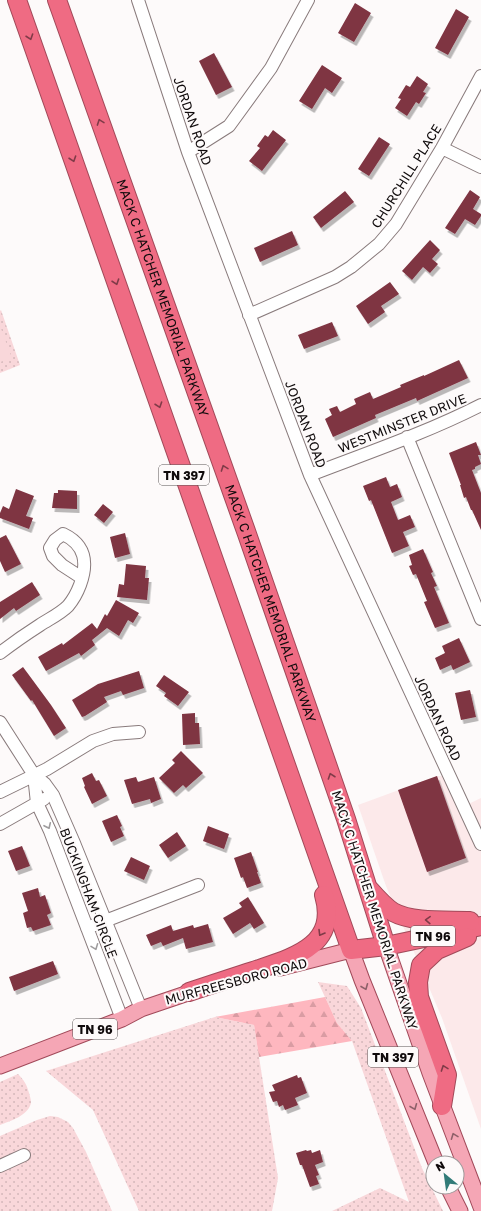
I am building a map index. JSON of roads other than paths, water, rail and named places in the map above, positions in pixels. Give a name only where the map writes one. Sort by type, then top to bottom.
[{"type":"highway","name":"TN 397","points":[[17,0],[351,950]]},
{"type":"highway","name":"MACK C HATCHER MEMORIAL PARKWAY","points":[[57,0],[247,534],[346,819],[386,946]]},
{"type":"highway","points":[[189,992],[291,958],[311,947],[324,929],[327,916],[327,906],[283,780],[285,763]]},
{"type":"highway","points":[[368,889],[389,909],[413,919],[481,922]]},
{"type":"highway","name":"MURFREESBORO ROAD","points":[[351,950],[386,946],[481,926]]},
{"type":"highway","points":[[442,1106],[447,1075],[419,997],[418,982],[421,965],[437,950],[481,931]]},
{"type":"main road","name":"MACK C HATCHER MEMORIAL PARKWAY","points":[[386,946],[442,1106],[481,1207]]},
{"type":"main road","name":"MURFREESBORO ROAD","points":[[0,1066],[122,1019],[141,1008],[189,992],[351,950]]},
{"type":"main road","name":"TN 397","points":[[351,950],[433,1155]]},
{"type":"main road","points":[[452,1195],[460,1211]]},
{"type":"street","name":"JORDAN ROAD","points":[[138,0],[188,152],[310,475],[481,844]]},
{"type":"street","points":[[188,152],[229,126],[271,68],[308,0]]},
{"type":"street","name":"CHURCHILL PLACE","points":[[249,315],[335,277],[378,244],[396,224],[442,148],[481,76]]},
{"type":"street","points":[[442,148],[481,167]]},
{"type":"street","name":"WESTMINSTER DRIVE","points":[[310,475],[481,406]]},
{"type":"street","points":[[407,437],[481,619]]},
{"type":"street","points":[[0,653],[56,616],[67,606],[76,595],[82,578]]},
{"type":"street","name":"BUCKINGHAM CIRCLE","points":[[0,722],[34,776],[45,784],[53,794],[141,1008]]},
{"type":"street","points":[[0,792],[34,776],[93,741],[113,734],[139,732]]},
{"type":"street","name":"BUCKINGHAM CIRCLE","points":[[34,776],[37,803],[50,831],[122,1019]]},
{"type":"street","points":[[0,824],[53,794]]},
{"type":"street","points":[[87,928],[198,885]]},
{"type":"street","points":[[0,1166],[24,1155]]}]
